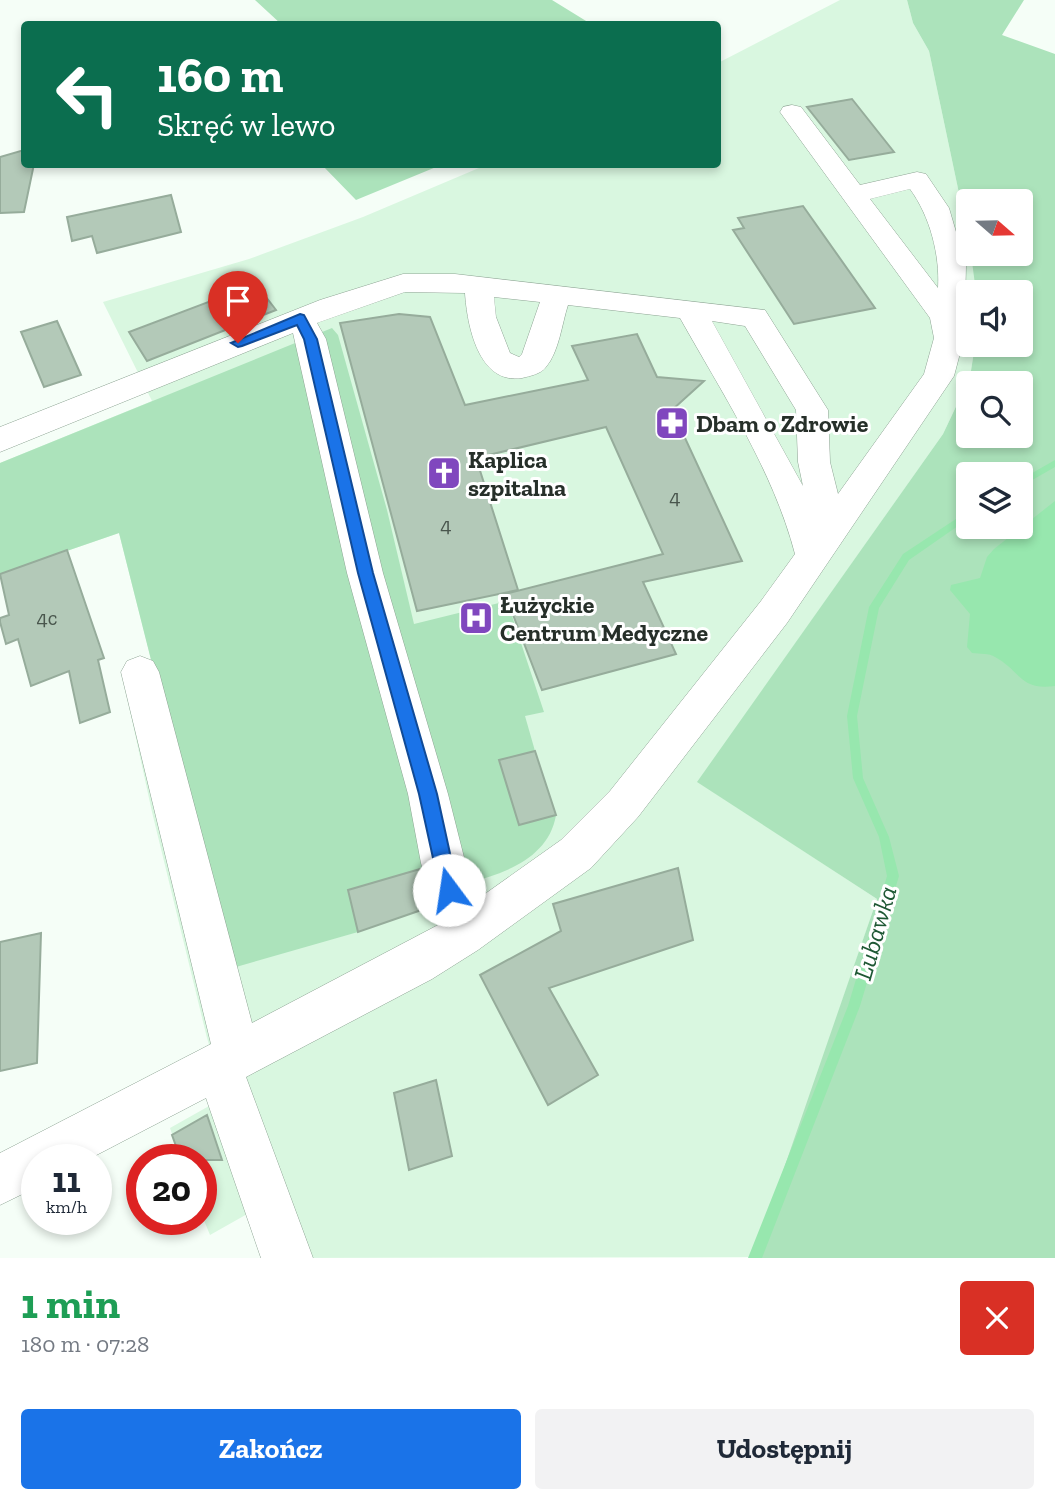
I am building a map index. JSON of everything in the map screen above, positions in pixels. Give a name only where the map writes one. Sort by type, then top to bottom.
[{"type":"lane","points":[[67,1144],[463,936],[543,880],[602,829],[822,546],[939,376],[949,338],[944,317],[855,194],[792,113]]},
{"type":"lane","points":[[904,181],[914,173],[917,165],[914,153]]},
{"type":"lane","points":[[855,194],[917,180],[929,192],[947,244],[954,282],[950,309],[944,317]]},
{"type":"lane","points":[[0,440],[300,318],[365,293],[404,283],[557,293],[755,317],[814,416],[814,462],[822,546]]},
{"type":"lane","points":[[480,286],[481,317],[497,358],[501,363],[519,368],[532,364],[536,359],[557,293]]},
{"type":"lane","points":[[690,309],[758,429],[804,522],[822,546]]},
{"type":"lane","points":[[300,318],[311,339],[365,573],[425,782],[463,936]]},
{"type":"lane","points":[[758,429],[783,437],[814,438]]},
{"type":"lane","points":[[141,672],[227,1060],[287,1258]]},
{"type":"lane","points":[[0,1180],[21,1169]]},
{"type":"shaded area","points":[[255,0],[552,0],[586,21],[278,21]]},
{"type":"shaded area","name":"Łużyckie Centrum Medyczne","points":[[840,0],[907,0],[913,23],[929,51],[958,189],[956,266],[974,266],[975,280],[956,280],[956,357],[973,357],[971,371],[956,371],[956,407],[943,434],[698,782],[877,899],[755,1257],[266,1258],[249,1213],[217,1231],[217,1144],[176,1144],[170,1128],[225,1097],[207,1038],[152,812],[122,674],[152,663],[119,533],[0,574],[0,463],[152,401],[103,302],[249,259],[363,217],[479,168],[721,168],[721,61]]},
{"type":"shaded area","points":[[907,0],[1024,0],[1002,35],[1055,54],[1055,1258],[753,1258],[877,899],[697,782],[943,434],[956,407],[956,448],[1033,448],[1033,371],[971,371],[973,357],[1033,357],[1033,280],[974,280],[973,266],[1033,266],[1033,189],[958,189],[929,51],[913,23]]},
{"type":"shaded area","points":[[325,168],[434,168],[356,200]]},
{"type":"shaded area","points":[[332,328],[338,335],[387,510],[414,624],[507,601],[544,712],[525,716],[535,751],[499,761],[519,825],[556,815],[552,830],[535,853],[510,869],[467,883],[464,857],[348,890],[358,932],[229,969],[119,533],[0,574],[0,463]]},
{"type":"shaded area","points":[[1055,501],[1055,686],[1043,687],[1027,683],[1004,662],[993,656],[972,653],[967,647],[970,614],[950,590],[951,585],[980,578],[987,557],[1007,539],[1033,539],[1033,518]]},
{"type":"building","points":[[852,99],[894,152],[849,160],[807,107]]},
{"type":"building","points":[[21,151],[21,168],[33,168],[24,212],[0,213],[0,157]]},
{"type":"building","points":[[171,195],[181,232],[97,253],[92,236],[72,241],[67,217]]},
{"type":"building","points":[[803,206],[875,308],[794,324],[733,230],[744,228],[738,218]]},
{"type":"building","points":[[256,284],[276,310],[147,361],[129,332]]},
{"type":"building","points":[[399,314],[430,317],[465,405],[588,380],[572,346],[637,334],[657,377],[704,381],[672,410],[742,561],[643,582],[676,654],[542,690],[505,594],[663,554],[606,427],[476,458],[518,590],[417,611],[340,323]]},
{"type":"building","points":[[57,321],[81,375],[44,387],[21,332]]},
{"type":"building","points":[[67,550],[104,658],[98,660],[110,712],[80,723],[69,671],[31,686],[18,639],[6,644],[0,622],[0,618],[9,615],[0,574]]},
{"type":"building","points":[[535,751],[556,815],[519,825],[499,760]]},
{"type":"building","points":[[678,868],[693,940],[549,988],[598,1075],[548,1105],[480,975],[561,931],[553,904]]},
{"type":"building","points":[[420,869],[430,907],[358,932],[348,890]]},
{"type":"building","points":[[41,933],[37,1063],[0,1071],[0,942]]},
{"type":"building","points":[[436,1080],[452,1156],[409,1170],[394,1093]]},
{"type":"building","points":[[207,1115],[217,1144],[175,1144],[172,1135]]},
{"type":"building","points":[[217,1145],[222,1160],[217,1160]]},
{"type":"waterway","name":"Lubawka","points":[[1033,476],[1055,463]]},
{"type":"waterway","name":"Lubawka","points":[[755,1258],[854,1006],[893,876],[884,837],[858,778],[852,716],[874,607],[906,557],[956,522]]},
{"type":"place","name":"Dbam o Zdrowie","points":[[672,423]]},
{"type":"place","name":"Kaplica szpitalna","points":[[444,473]]},
{"type":"place","name":"Łużyckie Centrum Medyczne","points":[[476,618]]},
{"type":"route","points":[[238,343],[300,318],[311,339],[314,363],[331,424],[365,573],[428,794],[449,890]]}]
